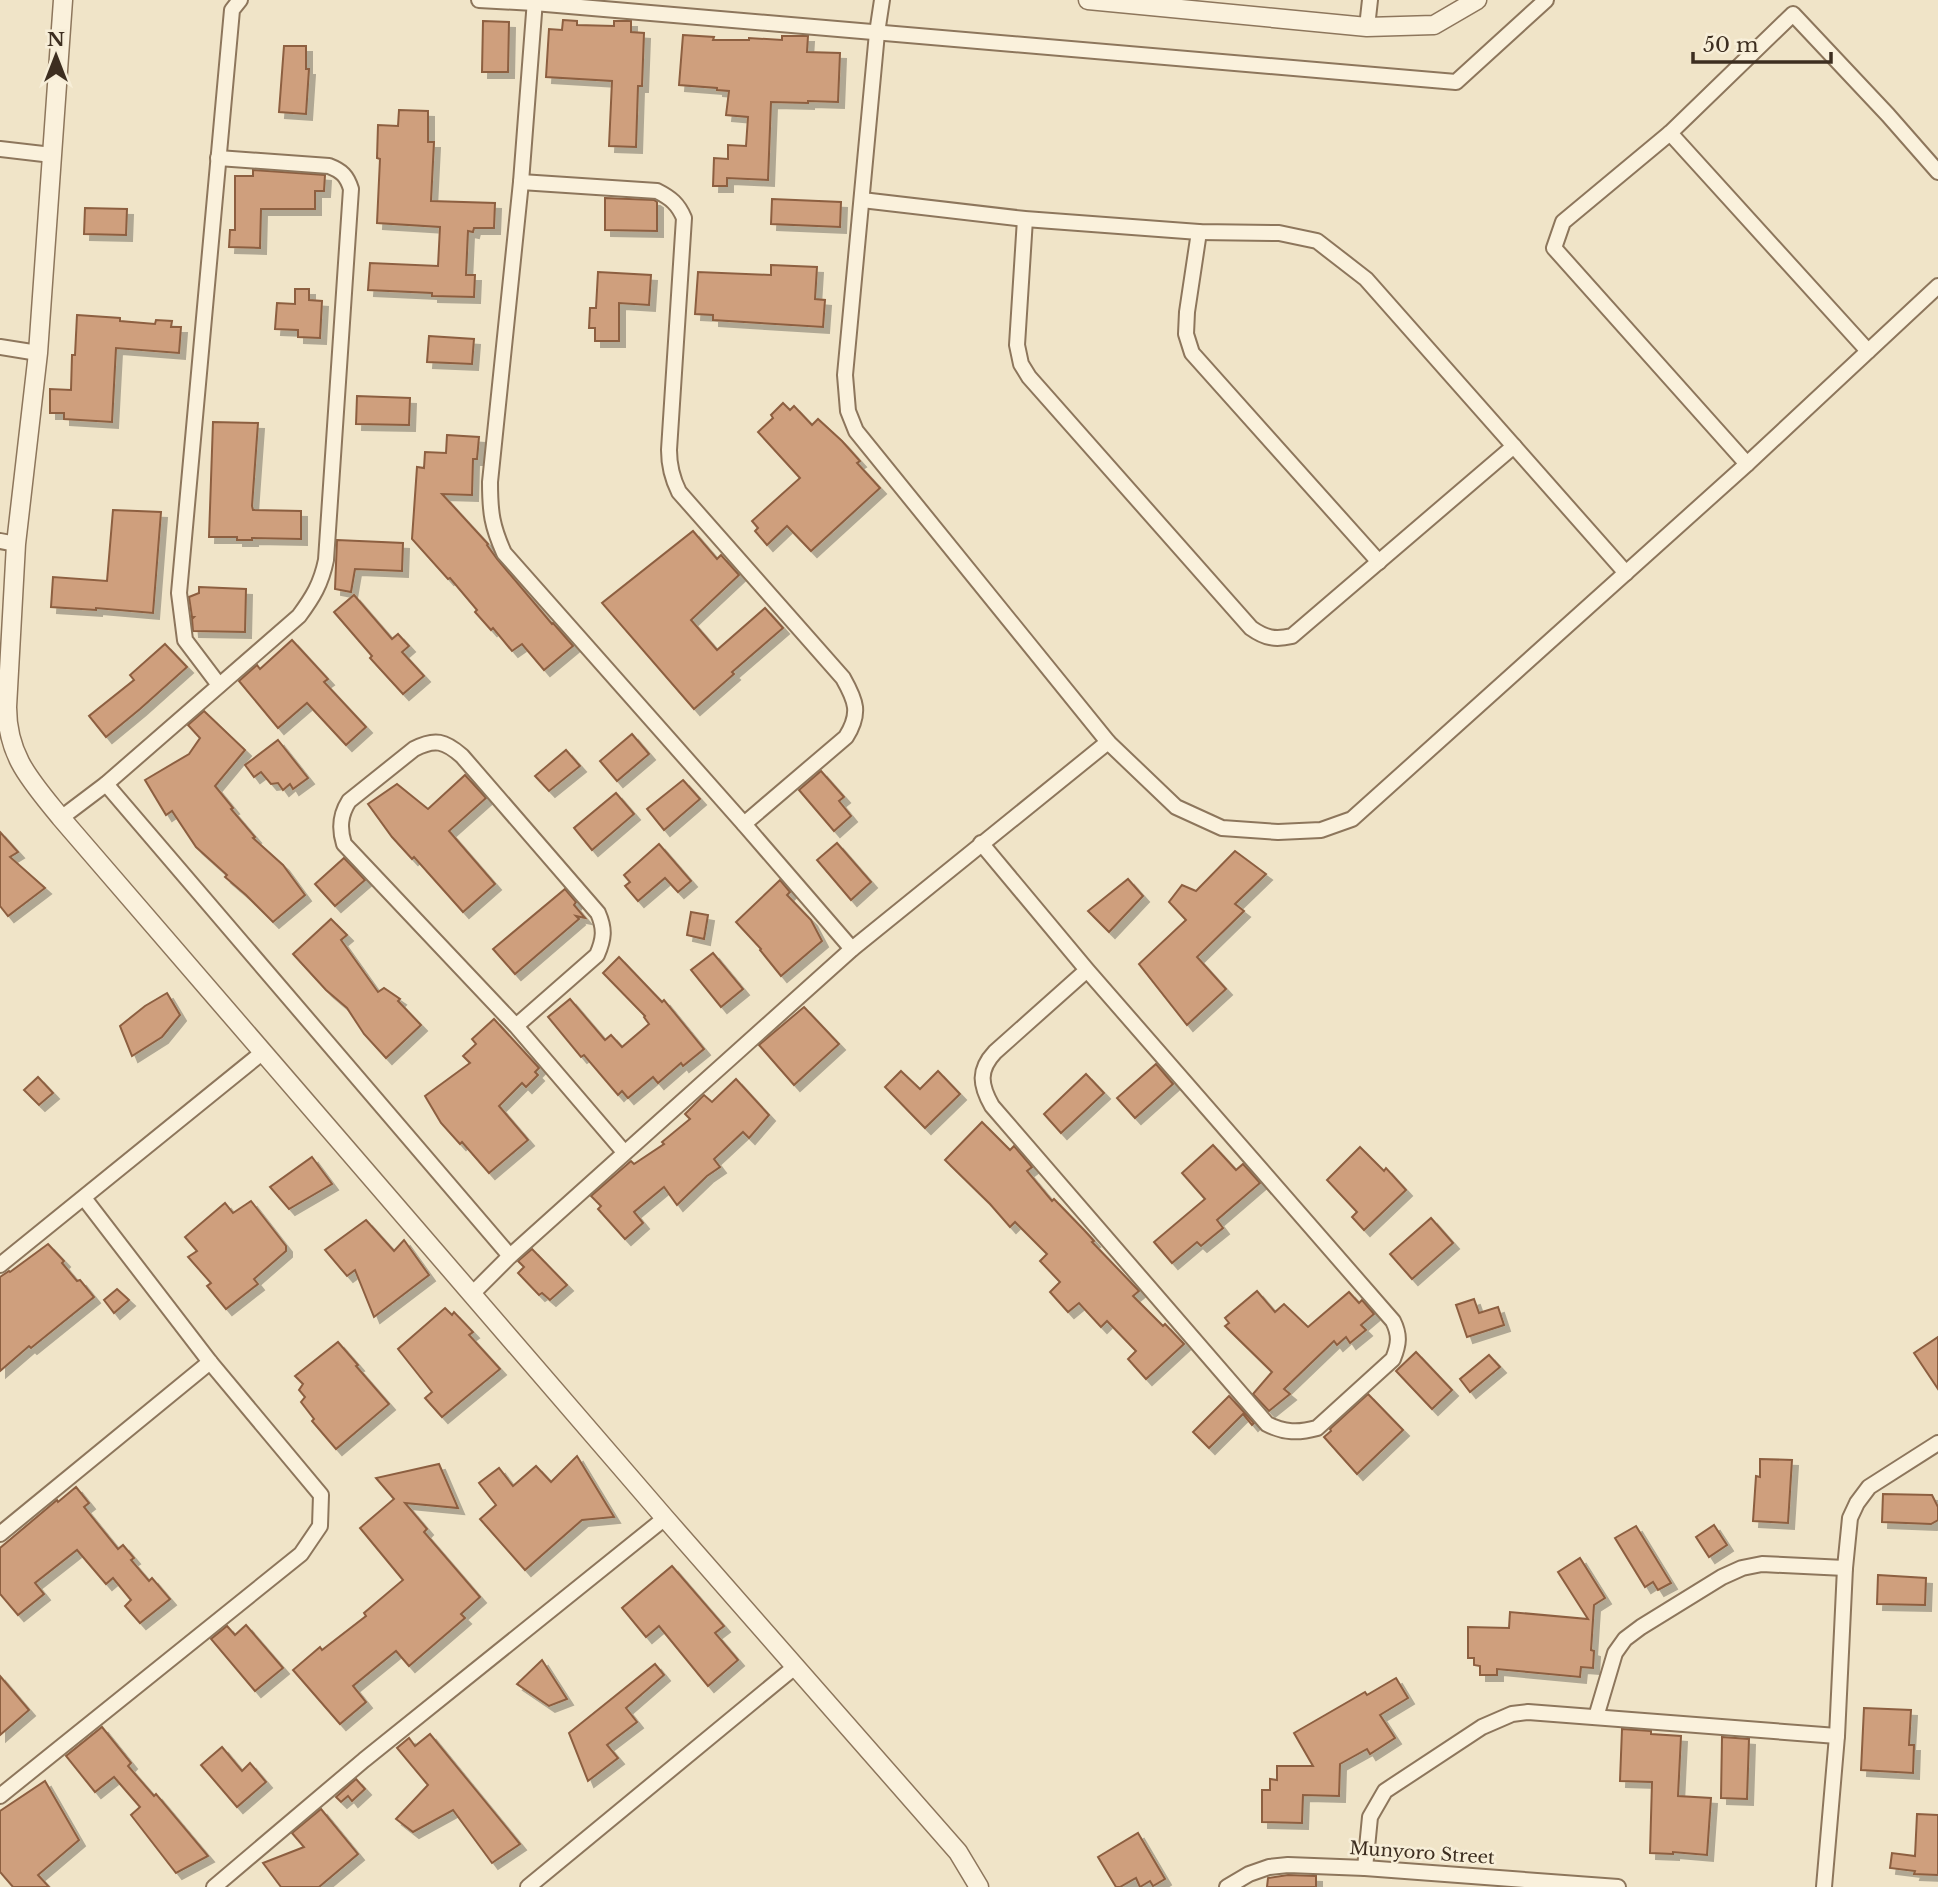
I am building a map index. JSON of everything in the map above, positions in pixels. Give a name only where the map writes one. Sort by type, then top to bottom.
[{"type":"street","points":[[63,0],[38,353],[8,542],[7,726],[11,744],[28,777],[61,818],[665,1518],[958,1852],[979,1887]]},
{"type":"street","points":[[219,685],[185,640],[179,593],[232,10],[240,0]]},
{"type":"street","points":[[479,0],[535,2],[1455,82],[1546,0]]},
{"type":"street","points":[[882,0],[845,376],[848,411],[856,431],[1108,742],[1176,807],[1222,828],[1278,832],[1321,830],[1352,819],[1747,464],[1938,286]]},
{"type":"street","points":[[1088,0],[1367,27],[1434,25],[1477,0]]},
{"type":"street","points":[[1367,27],[1370,0]]},
{"type":"street","points":[[535,2],[521,182],[490,482],[493,529],[504,553],[852,949]]},
{"type":"street","points":[[1747,464],[1554,248],[1563,222],[1670,133],[1793,14],[1938,172]]},
{"type":"street","points":[[1670,133],[1868,351]]},
{"type":"street","points":[[0,149],[52,155]]},
{"type":"street","points":[[61,818],[106,784],[299,616],[315,595],[323,577],[351,189],[347,177],[340,170],[329,166],[218,158]]},
{"type":"street","points":[[521,182],[657,191],[679,206],[684,218],[669,450],[669,466],[673,480],[679,492],[843,678],[853,696],[856,708],[854,724],[846,737],[744,824]]},
{"type":"street","points":[[862,200],[1025,219],[1199,232],[1279,233],[1317,241],[1366,279],[1626,573]]},
{"type":"street","points":[[1025,219],[1017,326],[1021,364],[1029,377],[1251,628],[1263,637],[1279,639],[1292,636],[1514,446]]},
{"type":"street","points":[[1199,232],[1186,323],[1186,334],[1192,353],[1379,562]]},
{"type":"street","points":[[0,347],[38,353]]},
{"type":"street","points":[[516,1026],[597,956],[604,941],[603,926],[598,913],[462,757],[450,746],[440,742],[425,743],[349,801],[342,811],[340,822],[344,844],[516,1026],[624,1152]]},
{"type":"street","points":[[473,1293],[624,1152],[852,949],[1108,742]]},
{"type":"street","points":[[106,784],[510,1256]]},
{"type":"street","points":[[981,843],[1087,970],[1393,1321],[1399,1332],[1399,1344],[1394,1359],[1317,1428],[1290,1432],[1267,1424],[992,1105],[983,1090],[982,1073],[986,1062],[1087,970]]},
{"type":"street","points":[[0,1265],[262,1052]]},
{"type":"street","points":[[0,1796],[301,1554],[320,1526],[321,1495],[210,1362],[84,1198]]},
{"type":"street","points":[[0,1534],[210,1362]]},
{"type":"street","points":[[1824,1887],[1850,1518],[1857,1503],[1869,1488],[1938,1443]]},
{"type":"street","points":[[214,1887],[364,1760],[665,1518]]},
{"type":"street","points":[[1596,1717],[1615,1653],[1625,1639],[1722,1577],[1742,1568],[1762,1564],[1845,1568]]},
{"type":"street","points":[[528,1887],[796,1666]]},
{"type":"street","points":[[1365,1868],[1370,1817],[1385,1791],[1482,1727],[1512,1714],[1528,1712],[1836,1735]]},
{"type":"street","name":"Munyoro Street","points":[[1227,1887],[1269,1867],[1288,1865],[1365,1868],[1618,1887]]},
{"type":"building","points":[[563,20],[577,21],[577,25],[614,26],[614,21],[631,21],[631,32],[644,33],[642,86],[638,86],[636,147],[609,146],[612,81],[546,77],[549,29],[562,30]]},
{"type":"building","points":[[483,21],[509,22],[508,72],[482,72]]},
{"type":"building","points":[[683,35],[714,37],[713,40],[782,40],[782,36],[808,36],[807,52],[840,53],[838,102],[771,102],[768,180],[727,178],[727,186],[713,186],[714,158],[728,159],[728,145],[746,146],[748,117],[726,115],[729,91],[679,85]]},
{"type":"building","points":[[284,46],[306,46],[306,69],[309,69],[306,114],[279,112]]},
{"type":"building","points":[[399,110],[428,111],[428,142],[434,142],[431,201],[495,203],[494,228],[474,228],[473,232],[468,231],[466,275],[475,275],[474,297],[368,290],[370,263],[438,266],[440,227],[377,223],[380,159],[377,158],[378,125],[398,126]]},
{"type":"building","points":[[253,170],[325,175],[324,191],[315,191],[315,209],[261,209],[260,248],[229,247],[230,230],[235,230],[235,176],[253,176]]},
{"type":"building","points":[[605,198],[654,200],[657,202],[657,231],[605,230]]},
{"type":"building","points":[[772,199],[841,202],[840,227],[771,224]]},
{"type":"building","points":[[85,208],[127,209],[126,235],[84,234]]},
{"type":"building","points":[[771,265],[817,267],[815,299],[825,300],[823,327],[713,320],[713,315],[695,314],[698,272],[771,275]]},
{"type":"building","points":[[598,272],[651,275],[649,305],[619,303],[619,341],[595,341],[595,328],[589,328],[590,308],[596,308]]},
{"type":"building","points":[[295,289],[309,289],[309,300],[322,301],[320,338],[298,337],[298,330],[275,329],[277,303],[295,304]]},
{"type":"building","points":[[77,315],[155,324],[156,320],[172,321],[171,327],[181,327],[179,353],[116,348],[112,422],[64,419],[64,413],[50,413],[50,389],[71,390]]},
{"type":"building","points":[[429,336],[474,339],[472,364],[427,362]]},
{"type":"building","points":[[357,396],[410,398],[409,425],[356,424]]},
{"type":"building","points":[[783,403],[790,410],[794,406],[812,425],[818,419],[860,461],[857,463],[880,488],[811,551],[787,526],[767,545],[755,531],[758,528],[752,521],[800,478],[758,432],[773,418],[771,415]]},
{"type":"building","points":[[213,422],[258,423],[253,510],[301,511],[301,539],[237,540],[237,537],[209,537]]},
{"type":"building","points":[[447,435],[479,437],[477,459],[473,459],[472,495],[442,494],[488,544],[497,559],[573,646],[544,670],[522,644],[512,651],[475,612],[477,610],[450,578],[448,579],[412,539],[417,467],[424,468],[425,452],[446,453]]},
{"type":"building","points":[[113,510],[161,512],[153,613],[51,607],[53,577],[107,581]]},
{"type":"building","points":[[693,531],[717,559],[721,555],[739,575],[691,620],[717,650],[765,608],[783,628],[694,709],[602,603]]},
{"type":"building","points":[[337,540],[403,543],[402,571],[355,569],[351,592],[335,589]]},
{"type":"building","points":[[199,587],[246,589],[245,632],[193,631],[194,617],[189,597],[199,593]]},
{"type":"building","points":[[354,595],[392,639],[398,634],[409,646],[402,652],[424,676],[403,694],[334,612]]},
{"type":"building","points":[[292,640],[328,679],[324,682],[366,727],[346,745],[307,703],[278,728],[239,681],[257,665],[260,669]]},
{"type":"building","points":[[165,644],[187,667],[106,737],[89,716],[134,680],[130,675]]},
{"type":"building","points":[[204,711],[245,750],[215,786],[255,837],[253,838],[283,865],[305,895],[273,922],[196,847],[172,811],[166,815],[145,780],[189,754],[200,738],[188,725]]},
{"type":"building","points":[[632,734],[649,754],[617,781],[600,761]]},
{"type":"building","points":[[278,740],[308,778],[293,789],[290,784],[283,790],[278,783],[271,784],[261,772],[254,777],[245,765]]},
{"type":"building","points":[[566,750],[580,766],[549,791],[535,776]]},
{"type":"building","points":[[821,771],[844,797],[839,801],[851,816],[834,831],[799,790]]},
{"type":"building","points":[[465,775],[486,798],[449,831],[495,884],[463,912],[414,857],[412,859],[392,837],[368,804],[397,784],[428,809]]},
{"type":"building","points":[[683,780],[700,799],[664,830],[647,809]]},
{"type":"building","points":[[616,793],[634,814],[592,850],[574,828]]},
{"type":"building","points":[[0,832],[18,852],[10,857],[45,888],[8,916],[0,906]]},
{"type":"building","points":[[837,843],[871,882],[851,900],[817,860]]},
{"type":"building","points":[[659,844],[691,881],[678,892],[665,878],[638,901],[625,886],[630,882],[624,875]]},
{"type":"building","points":[[1235,851],[1266,874],[1235,904],[1244,911],[1197,957],[1226,989],[1187,1025],[1139,964],[1186,920],[1169,902],[1182,885],[1196,891]]},
{"type":"building","points":[[344,858],[365,880],[335,906],[315,884]]},
{"type":"building","points":[[1128,879],[1143,896],[1109,932],[1088,911]]},
{"type":"building","points":[[780,880],[790,892],[787,895],[811,920],[822,941],[781,976],[736,922]]},
{"type":"building","points":[[565,889],[585,918],[576,916],[579,919],[515,974],[493,949]]},
{"type":"building","points":[[691,912],[708,915],[704,939],[687,935]]},
{"type":"building","points":[[331,919],[347,935],[341,940],[378,992],[384,988],[400,999],[398,1001],[421,1025],[386,1058],[364,1034],[347,1008],[326,990],[293,954]]},
{"type":"building","points":[[713,953],[743,989],[721,1007],[691,970]]},
{"type":"building","points":[[619,957],[662,1002],[664,1000],[704,1049],[683,1066],[681,1063],[658,1083],[653,1077],[628,1098],[622,1091],[618,1095],[584,1055],[581,1057],[548,1017],[570,999],[605,1040],[611,1035],[622,1047],[649,1024],[645,1016],[603,973]]},
{"type":"building","points":[[167,993],[180,1015],[162,1037],[132,1056],[120,1026]]},
{"type":"building","points":[[804,1007],[839,1044],[794,1085],[759,1045]]},
{"type":"building","points":[[494,1019],[539,1068],[535,1072],[538,1075],[526,1087],[522,1083],[499,1106],[528,1140],[489,1173],[441,1123],[425,1096],[470,1063],[463,1056],[476,1044],[472,1039]]},
{"type":"building","points":[[1156,1064],[1173,1084],[1135,1118],[1117,1098]]},
{"type":"building","points":[[901,1071],[920,1089],[938,1071],[960,1094],[925,1128],[885,1087]]},
{"type":"building","points":[[1086,1074],[1104,1093],[1061,1133],[1044,1114]]},
{"type":"building","points":[[38,1077],[53,1093],[39,1105],[24,1090]]},
{"type":"building","points":[[736,1079],[769,1115],[749,1138],[743,1132],[714,1159],[720,1167],[677,1205],[664,1187],[634,1212],[643,1223],[625,1239],[598,1209],[601,1206],[591,1196],[631,1161],[634,1164],[664,1144],[662,1142],[690,1119],[685,1114],[704,1095],[712,1102]]},
{"type":"building","points":[[982,1122],[1010,1150],[1014,1146],[1032,1167],[1027,1171],[1052,1201],[1054,1199],[1084,1230],[1139,1291],[1133,1296],[1184,1344],[1146,1379],[1128,1359],[1136,1351],[1107,1321],[1101,1327],[1079,1303],[1068,1312],[1050,1292],[1060,1282],[1040,1261],[1047,1254],[1015,1222],[1010,1227],[945,1160]]},
{"type":"building","points":[[1213,1145],[1236,1170],[1243,1164],[1260,1183],[1217,1220],[1223,1228],[1201,1246],[1197,1242],[1172,1263],[1154,1242],[1205,1199],[1182,1173]]},
{"type":"building","points":[[1360,1147],[1384,1171],[1386,1168],[1406,1190],[1364,1230],[1352,1217],[1357,1212],[1327,1180]]},
{"type":"building","points":[[312,1157],[332,1184],[289,1209],[270,1187]]},
{"type":"building","points":[[251,1201],[286,1246],[286,1251],[254,1279],[258,1284],[226,1309],[207,1286],[211,1283],[188,1257],[197,1251],[185,1237],[225,1203],[233,1213]]},
{"type":"building","points":[[1431,1218],[1453,1243],[1412,1279],[1390,1254]]},
{"type":"building","points":[[366,1220],[394,1251],[404,1240],[429,1275],[374,1317],[355,1270],[347,1276],[325,1250]]},
{"type":"building","points":[[48,1244],[64,1261],[62,1263],[77,1281],[80,1280],[94,1297],[0,1371],[0,1277]]},
{"type":"building","points":[[532,1249],[567,1285],[550,1300],[542,1293],[539,1295],[518,1273],[524,1267],[518,1261]]},
{"type":"building","points":[[117,1289],[129,1300],[114,1313],[104,1300]]},
{"type":"building","points":[[1257,1291],[1275,1312],[1284,1304],[1308,1327],[1349,1292],[1359,1303],[1362,1300],[1374,1314],[1361,1325],[1366,1330],[1350,1343],[1346,1337],[1337,1345],[1334,1341],[1284,1389],[1290,1394],[1269,1411],[1253,1394],[1272,1372],[1225,1326],[1229,1323],[1225,1318]]},
{"type":"building","points":[[1474,1299],[1479,1313],[1498,1307],[1504,1325],[1467,1337],[1456,1305]]},
{"type":"building","points":[[445,1308],[452,1315],[454,1312],[473,1332],[469,1335],[500,1369],[442,1417],[425,1398],[432,1392],[398,1349]]},
{"type":"building","points":[[1938,1337],[1938,1389],[1914,1353]]},
{"type":"building","points":[[338,1342],[389,1404],[336,1449],[312,1421],[314,1419],[301,1402],[305,1397],[299,1390],[303,1384],[295,1376]]},
{"type":"building","points":[[1416,1352],[1452,1390],[1432,1409],[1396,1371]]},
{"type":"building","points":[[1489,1355],[1500,1367],[1470,1392],[1460,1379]]},
{"type":"building","points":[[1368,1394],[1403,1430],[1357,1474],[1324,1437]]},
{"type":"building","points":[[1229,1396],[1254,1423],[1252,1425],[1243,1414],[1209,1448],[1193,1432]]},
{"type":"building","points":[[577,1456],[614,1517],[582,1520],[525,1570],[480,1519],[496,1505],[479,1483],[499,1468],[513,1486],[536,1466],[551,1482]]},
{"type":"building","points":[[1760,1459],[1792,1460],[1788,1523],[1753,1521]]},
{"type":"building","points":[[439,1464],[458,1508],[405,1503],[427,1529],[424,1532],[480,1597],[461,1614],[465,1618],[409,1666],[396,1651],[353,1686],[366,1702],[340,1724],[293,1670],[320,1647],[322,1650],[366,1616],[364,1613],[403,1580],[360,1528],[394,1499],[376,1478]]},
{"type":"building","points":[[76,1487],[89,1503],[84,1507],[118,1549],[123,1545],[134,1558],[131,1560],[149,1581],[152,1578],[170,1599],[140,1623],[125,1606],[131,1600],[113,1578],[106,1584],[77,1550],[35,1583],[44,1594],[18,1615],[0,1594],[0,1548]]},
{"type":"building","points":[[1883,1494],[1932,1495],[1938,1507],[1938,1520],[1931,1524],[1882,1522]]},
{"type":"building","points":[[1714,1525],[1727,1545],[1709,1557],[1696,1537]]},
{"type":"building","points":[[1636,1526],[1671,1583],[1658,1590],[1653,1582],[1645,1587],[1615,1538]]},
{"type":"building","points":[[1580,1558],[1605,1598],[1594,1605],[1591,1650],[1594,1651],[1593,1668],[1581,1667],[1580,1677],[1497,1669],[1497,1675],[1480,1675],[1480,1666],[1474,1665],[1474,1658],[1468,1658],[1468,1627],[1509,1628],[1510,1612],[1588,1619],[1558,1572]]},
{"type":"building","points":[[672,1566],[724,1626],[715,1633],[738,1660],[708,1686],[659,1626],[646,1637],[622,1608]]},
{"type":"building","points":[[1878,1575],[1926,1578],[1925,1605],[1877,1604]]},
{"type":"building","points":[[246,1625],[283,1668],[255,1691],[211,1639],[227,1626],[235,1635]]},
{"type":"building","points":[[542,1660],[567,1699],[549,1706],[517,1684]]},
{"type":"building","points":[[655,1664],[664,1675],[626,1708],[637,1722],[607,1745],[618,1758],[588,1781],[569,1733]]},
{"type":"building","points":[[0,1676],[29,1710],[0,1735]]},
{"type":"building","points":[[1396,1678],[1408,1698],[1380,1715],[1395,1738],[1370,1754],[1367,1749],[1340,1764],[1339,1796],[1303,1795],[1302,1823],[1262,1822],[1262,1790],[1270,1790],[1270,1779],[1277,1780],[1277,1766],[1313,1766],[1294,1733],[1365,1692],[1367,1695]]},
{"type":"building","points":[[1864,1708],[1911,1710],[1909,1745],[1914,1745],[1913,1773],[1861,1770]]},
{"type":"building","points":[[102,1727],[131,1763],[128,1766],[154,1796],[156,1794],[208,1856],[176,1873],[131,1815],[140,1807],[114,1777],[95,1792],[66,1756]]},
{"type":"building","points":[[1622,1729],[1681,1736],[1678,1796],[1711,1798],[1707,1855],[1650,1853],[1652,1782],[1620,1781]]},
{"type":"building","points":[[430,1734],[520,1844],[492,1863],[453,1810],[413,1832],[396,1819],[428,1785],[397,1748],[409,1738],[415,1746]]},
{"type":"building","points":[[1722,1737],[1749,1739],[1747,1799],[1721,1798]]},
{"type":"building","points":[[222,1747],[242,1771],[250,1763],[266,1782],[237,1807],[201,1765]]},
{"type":"building","points":[[356,1779],[365,1789],[352,1801],[348,1796],[341,1802],[336,1797]]},
{"type":"building","points":[[45,1781],[79,1840],[38,1875],[49,1887],[13,1887],[0,1872],[0,1811]]},
{"type":"building","points":[[321,1809],[358,1854],[319,1887],[281,1887],[263,1863],[304,1847],[292,1833]]},
{"type":"building","points":[[1917,1814],[1938,1815],[1938,1875],[1914,1874],[1915,1871],[1890,1868],[1892,1853],[1915,1856]]},
{"type":"building","points":[[1138,1833],[1165,1879],[1153,1886],[1150,1881],[1140,1887],[1136,1878],[1116,1887],[1098,1857]]},
{"type":"building","points":[[1288,1875],[1316,1876],[1316,1887],[1267,1887],[1268,1878]]}]
